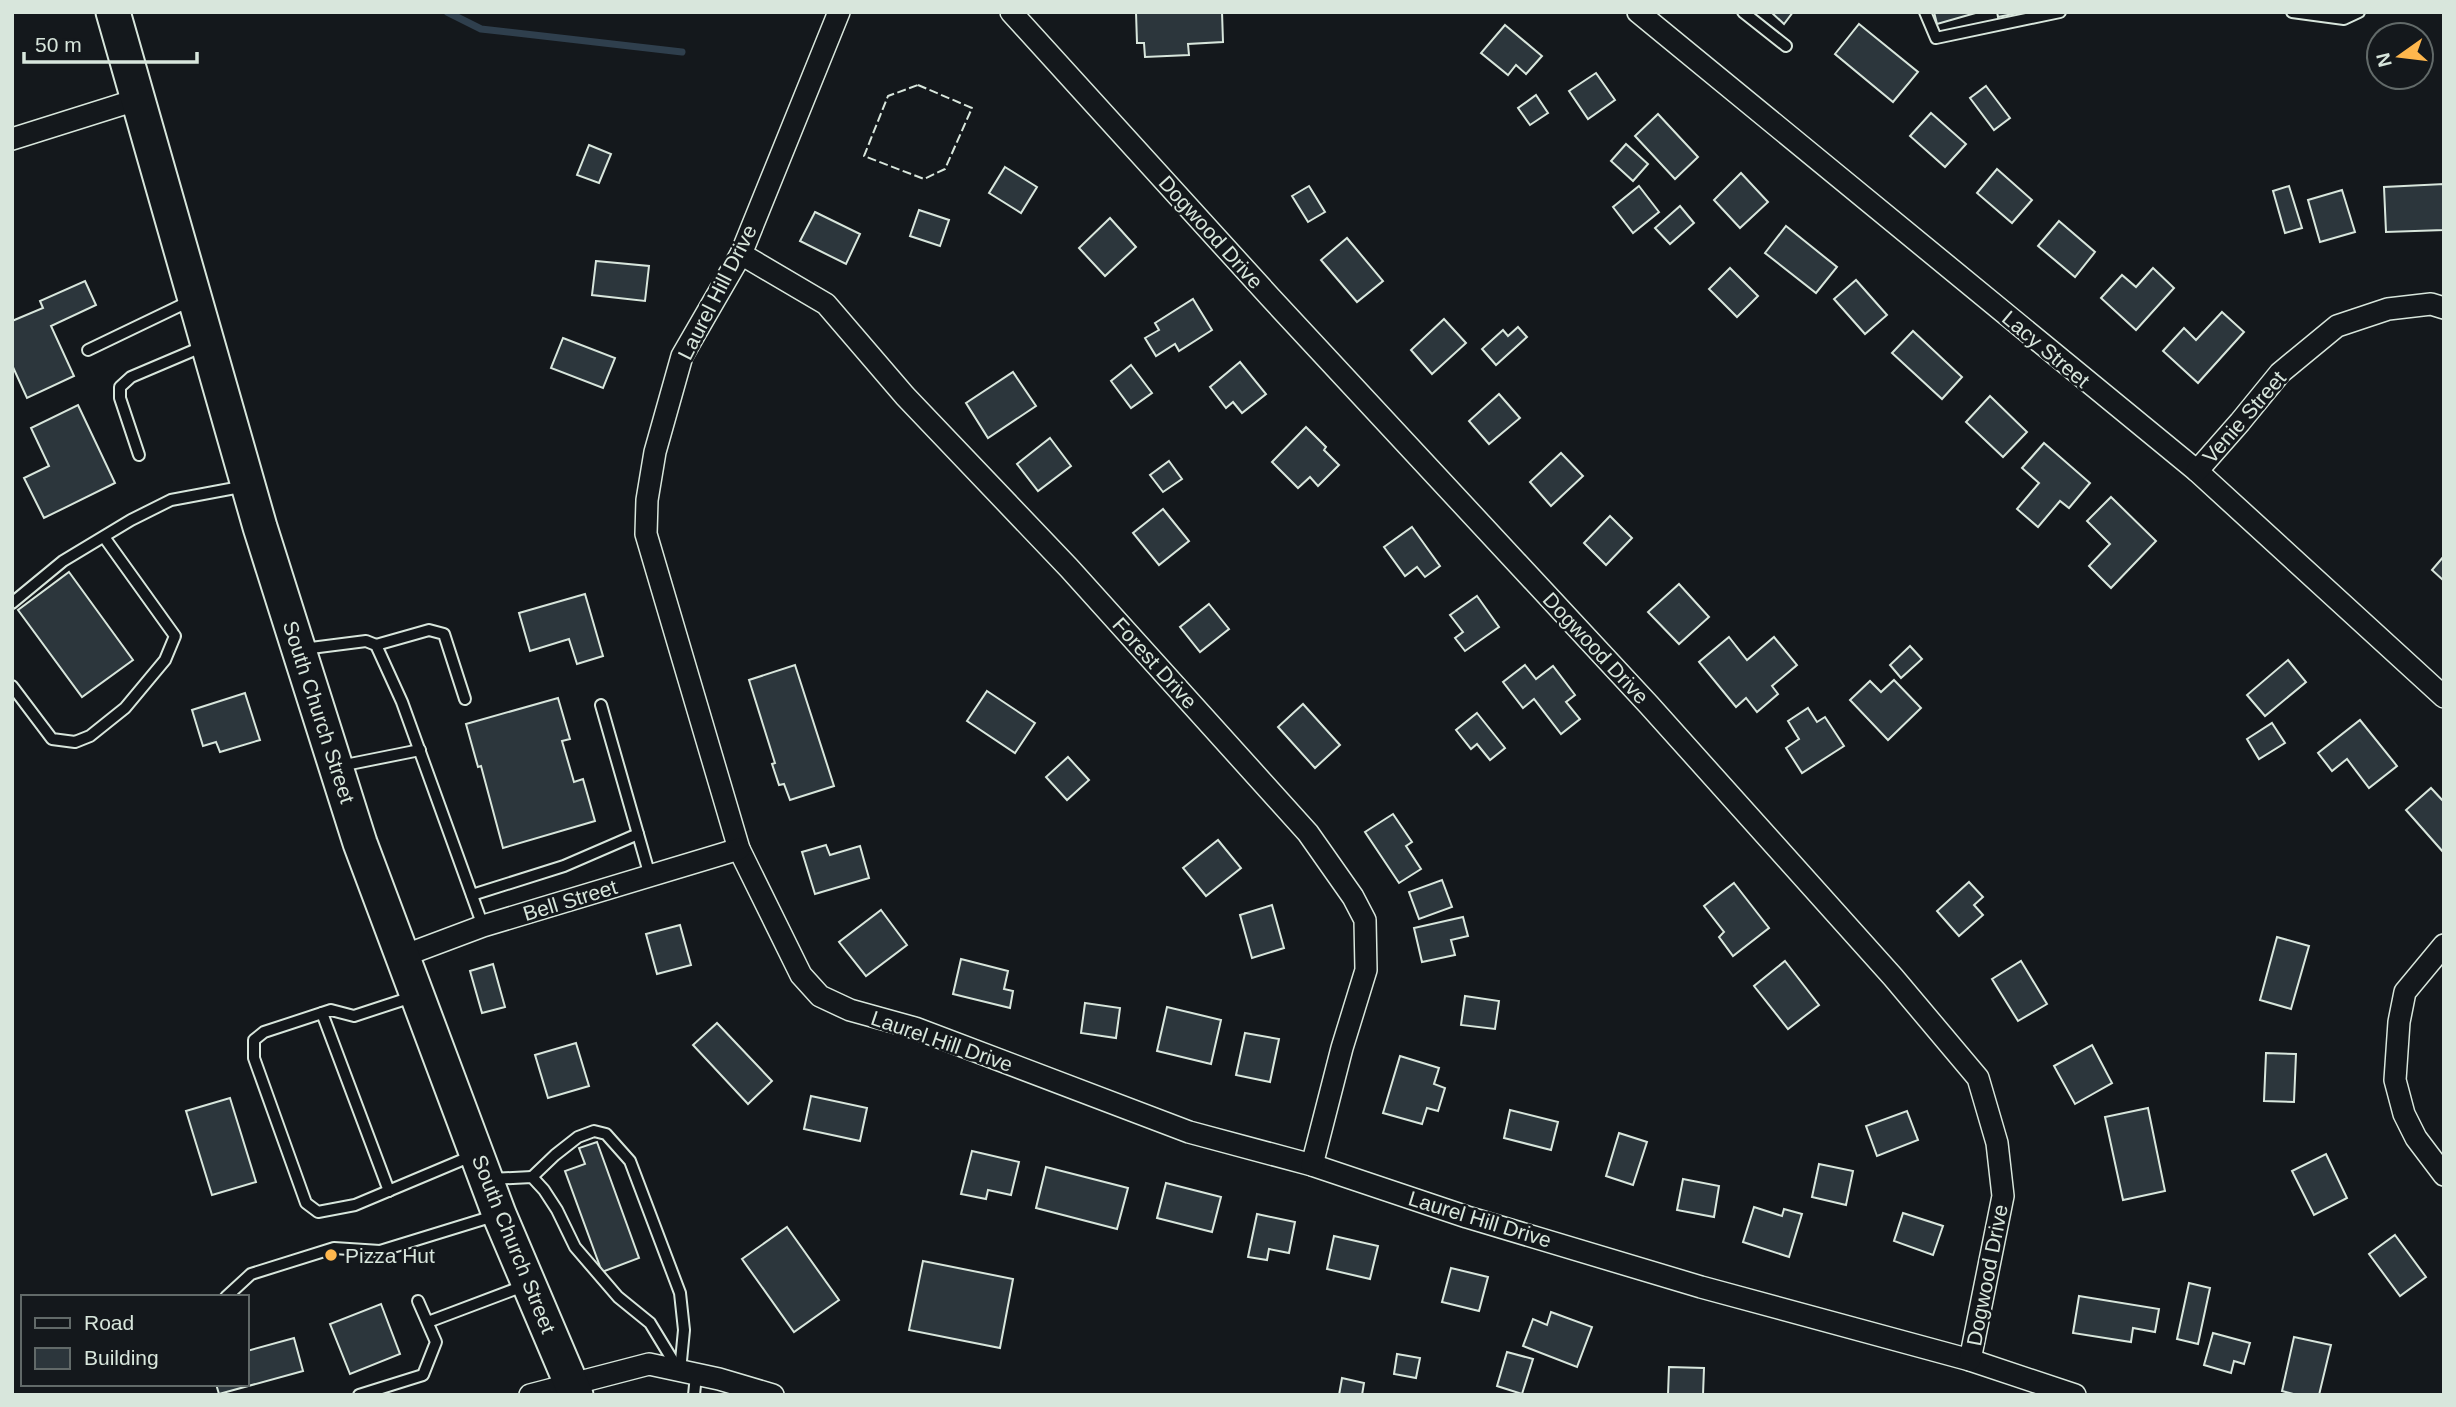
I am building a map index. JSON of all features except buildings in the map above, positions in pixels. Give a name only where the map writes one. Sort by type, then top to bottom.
[{"type":"main road","name":"South Church Street","points":[[113,12],[248,486],[360,842],[499,1214],[573,1389]]},
{"type":"street","name":"Laurel Hill Drive","points":[[839,12],[741,254],[682,356],[655,452],[646,500],[646,534],[739,849],[801,975],[820,996],[850,1010],[915,1028],[1189,1132],[1312,1165],[1467,1217],[1701,1287],[1970,1360],[2075,1395]]},
{"type":"street","name":"Dogwood Drive","points":[[1011,12],[1270,297],[1649,705],[1894,977],[1978,1078],[1997,1143],[2003,1196],[1970,1360]]},
{"type":"street","name":"Lacy Street","points":[[1638,12],[2197,471],[2444,697]]},
{"type":"street","points":[[12,139],[139,99]]},
{"type":"street","name":"Forest Drive","points":[[741,254],[826,304],[905,396],[1069,568],[1308,833],[1353,897],[1365,920],[1366,970],[1342,1048],[1312,1165]]},
{"type":"street","name":"Venie Street","points":[[2197,471],[2280,373],[2337,326],[2388,309],[2431,304],[2444,308]]},
{"type":"street","name":"Bell Street","points":[[403,956],[483,926],[739,849]]},
{"type":"street","points":[[2444,945],[2405,992],[2399,1022],[2395,1080],[2404,1114],[2416,1138],[2444,1175]]},
{"type":"street","points":[[530,1395],[573,1389],[649,1364],[690,1380],[766,1394]]},
{"type":"lane","points":[[1743,12],[1786,46]]},
{"type":"lane","points":[[1925,12],[1936,38],[2060,12]]},
{"type":"lane","points":[[1988,12],[1990,26]]},
{"type":"lane","points":[[2292,12],[2344,19],[2360,12]]},
{"type":"lane","points":[[88,350],[195,298]]},
{"type":"lane","points":[[139,455],[120,398],[120,387],[131,377],[209,345]]},
{"type":"lane","points":[[12,604],[63,561],[171,500],[248,486]]},
{"type":"lane","points":[[12,686],[52,739],[75,742],[90,736],[125,708],[165,660],[175,636],[104,537]]},
{"type":"lane","points":[[299,649],[366,641],[376,645],[429,630],[443,634],[465,699]]},
{"type":"lane","points":[[376,645],[420,750],[483,926]]},
{"type":"lane","points":[[601,705],[650,876]]},
{"type":"lane","points":[[336,766],[420,750]]},
{"type":"lane","points":[[472,895],[564,866],[638,834]]},
{"type":"lane","points":[[417,995],[354,1016],[331,1010],[264,1032],[254,1040],[254,1058],[306,1203],[318,1212],[355,1205],[389,1191],[482,1166],[532,1177],[544,1190],[575,1247],[618,1297],[650,1323],[690,1380]]},
{"type":"lane","points":[[322,1013],[389,1191]]},
{"type":"lane","points":[[532,1177],[578,1137],[594,1131],[606,1134],[630,1161],[680,1293],[690,1380]]},
{"type":"lane","points":[[228,1295],[251,1274],[334,1248],[380,1251],[499,1214]]},
{"type":"lane","points":[[428,1322],[529,1284]]},
{"type":"lane","points":[[359,1395],[423,1375],[436,1342],[418,1301]]},
{"type":"waterway","points":[[447,12],[481,29],[682,52]]},
{"type":"fence","points":[[918,85],[972,108],[945,169],[924,179],[864,156],[888,96],[918,85]]},
{"type":"place","name":"Pizza Hut","points":[[331,1255]]}]
